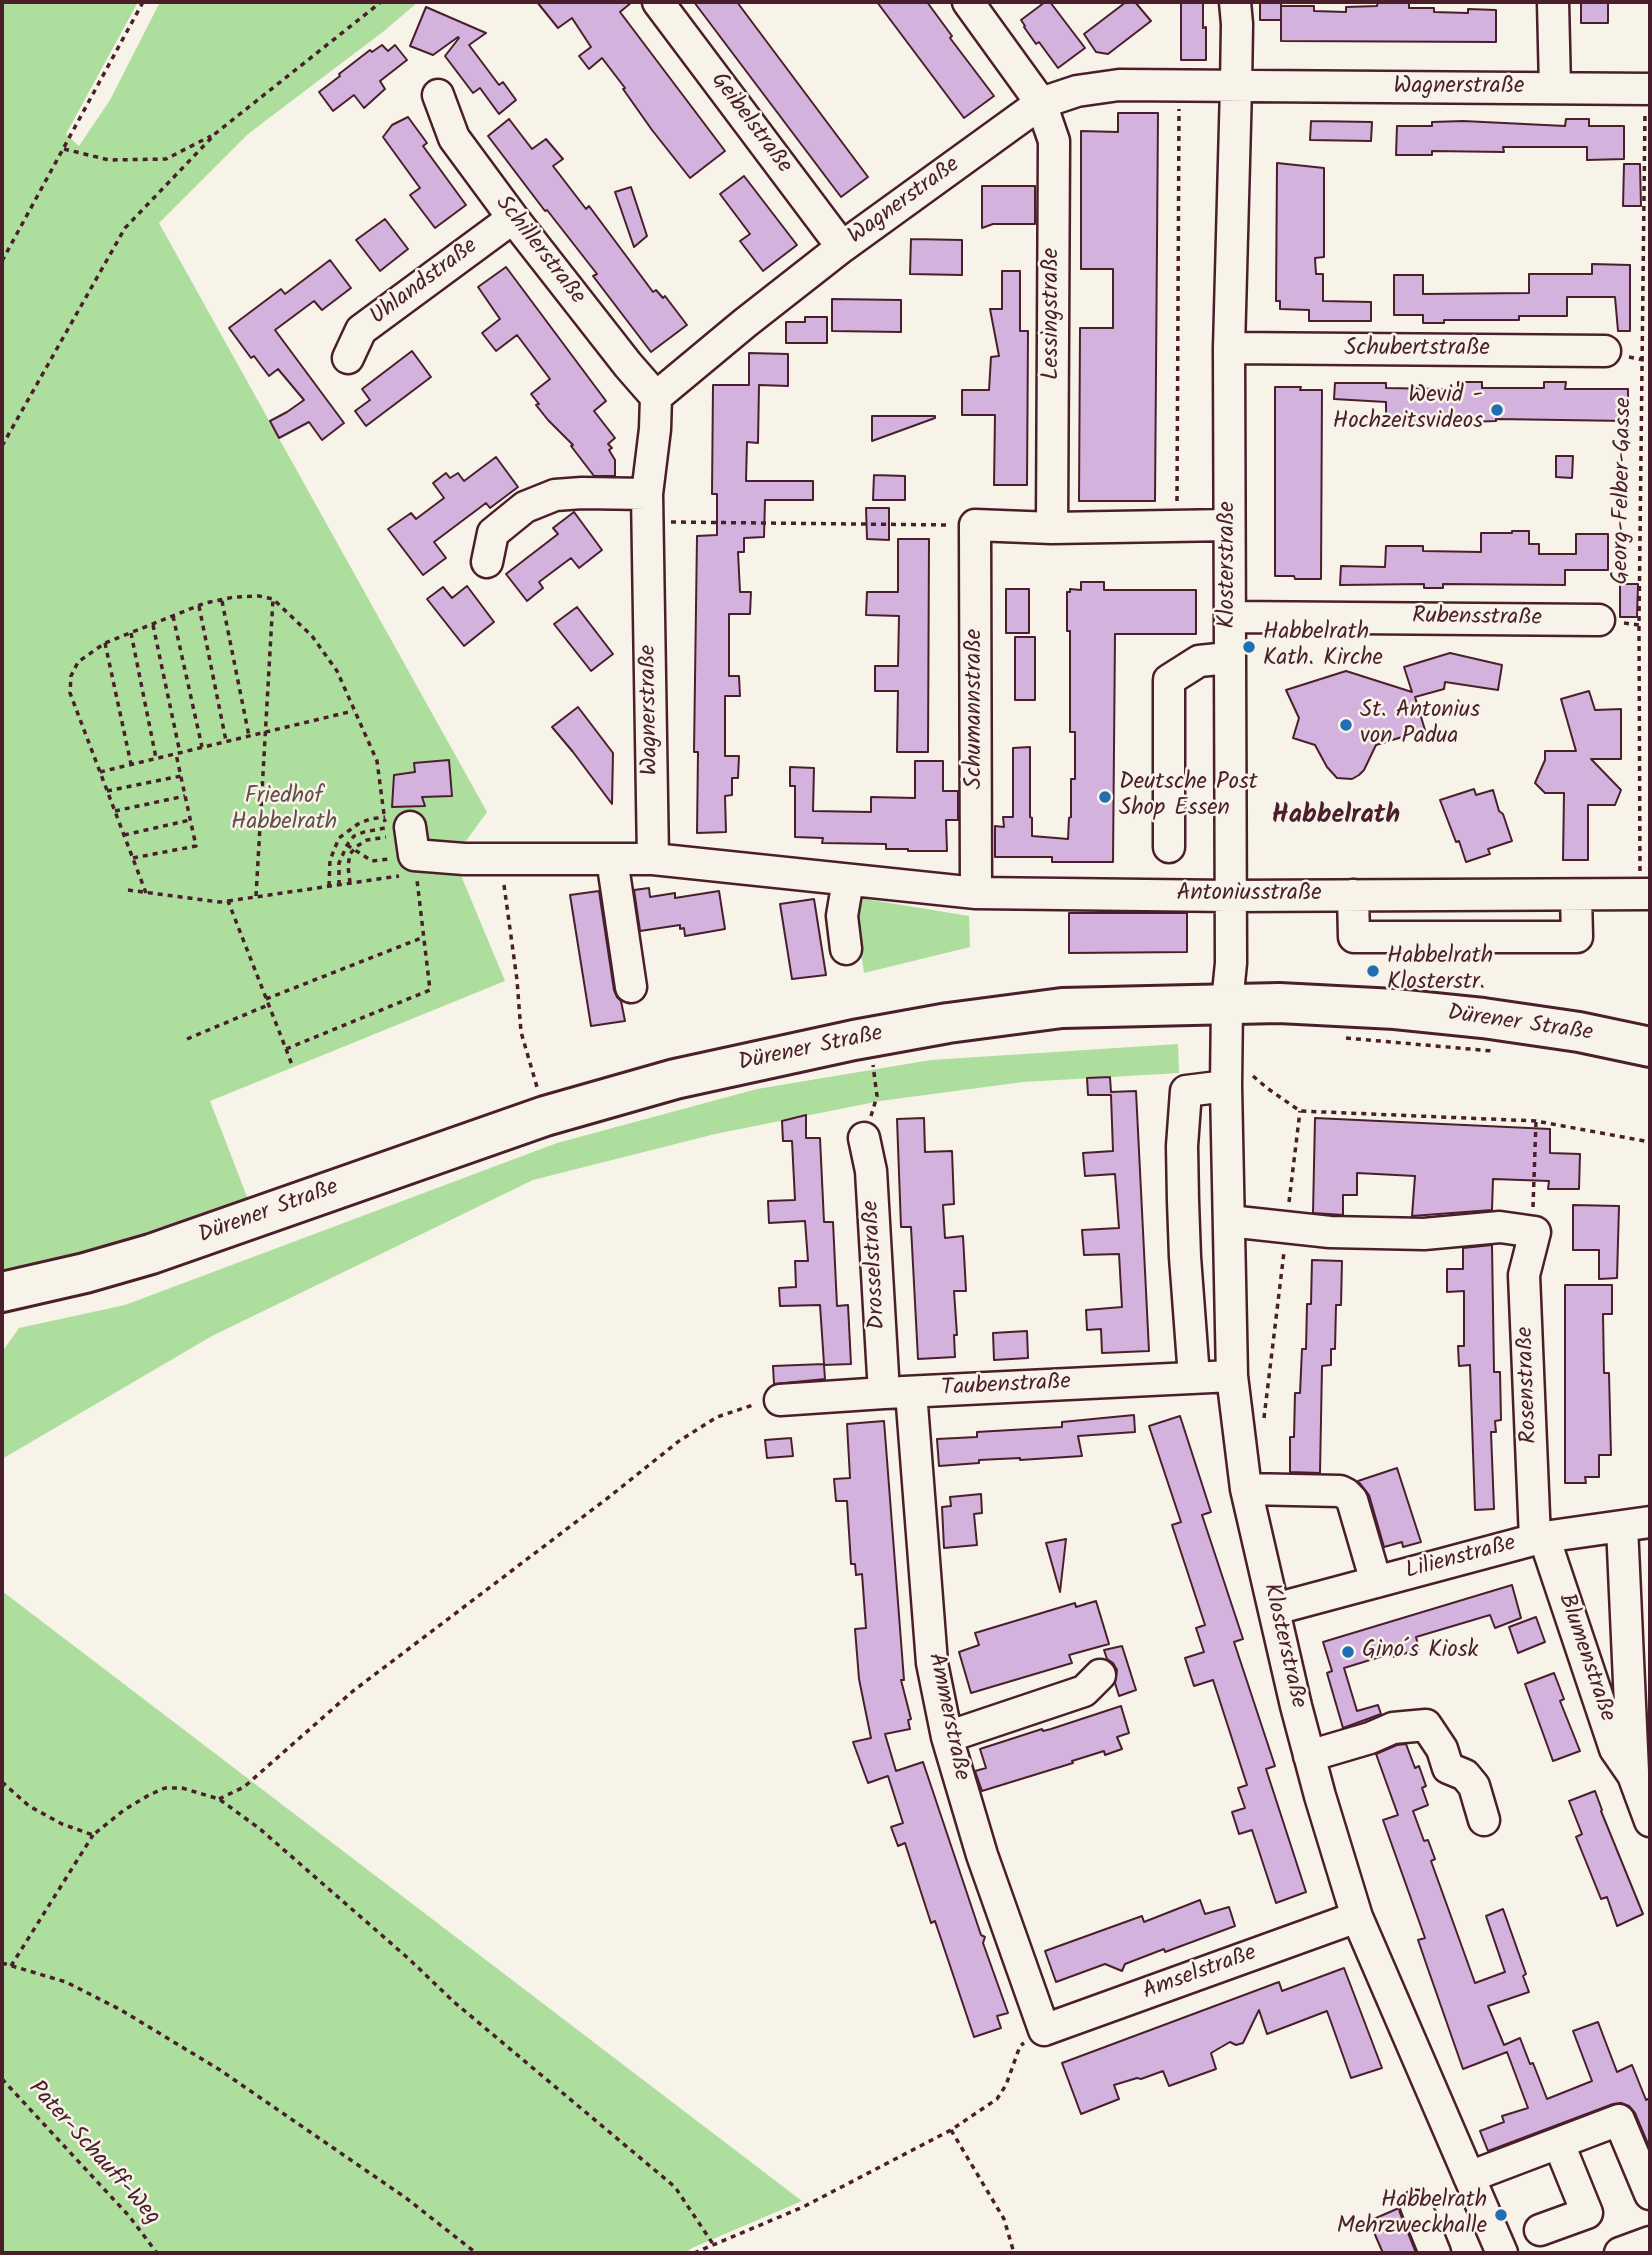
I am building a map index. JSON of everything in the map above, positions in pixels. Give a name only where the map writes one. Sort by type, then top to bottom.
[{"type":"main road","name":"Dürener Straße","points":[[2,1292],[85,1273],[173,1247],[545,1116],[675,1079],[764,1058],[948,1023],[1062,1008],[1227,1003],[1395,1009],[1483,1018],[1579,1032],[1650,1047]]},
{"type":"street","name":"Geibelstraße","points":[[658,2],[842,247]]},
{"type":"street","name":"Lessingstraße","points":[[968,2],[1041,103],[1054,141],[1052,528]]},
{"type":"street","name":"Klosterstraße","points":[[1235,2],[1236,87],[1229,348],[1231,963],[1227,1003],[1238,1078],[1229,1221],[1232,1376],[1246,1489],[1310,1756],[1357,1917],[1502,2253]]},
{"type":"street","points":[[1553,2],[1555,88]]},
{"type":"street","name":"Wagnerstraße","points":[[653,859],[648,508],[656,397],[842,247],[1041,103],[1077,91],[1119,85],[1648,89]]},
{"type":"street","name":"Schillerstraße","points":[[438,95],[454,138],[513,218],[656,397]]},
{"type":"street","name":"Uhlandstraße","points":[[348,358],[361,331],[513,218]]},
{"type":"street","name":"Schubertstraße","points":[[1229,348],[1605,351]]},
{"type":"street","points":[[487,562],[494,533],[525,507],[555,495],[582,493],[648,508]]},
{"type":"street","points":[[975,525],[1052,528],[1229,525]]},
{"type":"street","name":"Schumannstraße","points":[[975,525],[976,893]]},
{"type":"street","name":"Rubensstraße","points":[[1230,617],[1599,620]]},
{"type":"street","points":[[1169,847],[1169,680],[1199,661],[1228,658]]},
{"type":"street","name":"Antoniusstraße","points":[[400,840],[464,859],[653,859],[976,893],[1230,896],[1645,894]]},
{"type":"street","points":[[612,859],[631,988]]},
{"type":"street","points":[[846,949],[842,916],[848,880]]},
{"type":"street","points":[[1353,895],[1354,937],[1577,937],[1576,895]]},
{"type":"street","points":[[1194,1377],[1184,1243],[1182,1146],[1186,1091],[1238,1078]]},
{"type":"street","name":"Drosselstraße","points":[[864,1138],[871,1171],[897,1392]]},
{"type":"street","points":[[1229,1221],[1330,1232],[1410,1234],[1500,1227],[1530,1231]]},
{"type":"street","name":"Rosenstraße","points":[[1530,1231],[1524,1275],[1540,1538]]},
{"type":"street","name":"Taubenstraße","points":[[780,1400],[1232,1376]]},
{"type":"street","name":"Ammerstraße","points":[[897,1392],[932,1663],[947,1737],[982,1855],[1044,2031]]},
{"type":"street","points":[[1246,1489],[1340,1491],[1346,1494],[1352,1500],[1376,1582]]},
{"type":"street","name":"Lilienstraße","points":[[1275,1609],[1540,1538],[1636,1524]]},
{"type":"street","name":"Blumenstraße","points":[[1633,1775],[1639,1664],[1636,1524]]},
{"type":"street","name":"Blumenstraße","points":[[1540,1538],[1615,1749],[1633,1775],[1650,1821]]},
{"type":"street","points":[[947,1737],[1084,1691],[1100,1675]]},
{"type":"street","points":[[1310,1756],[1370,1738],[1393,1728],[1426,1725],[1442,1749],[1448,1768],[1465,1775],[1475,1786],[1484,1820]]},
{"type":"street","name":"Amselstraße","points":[[1044,2031],[1357,1917]]},
{"type":"street","points":[[1469,2177],[1619,2120],[1650,2194]]},
{"type":"street","points":[[1540,2230],[1587,2213],[1559,2144]]},
{"type":"street","points":[[1416,2206],[1435,2253]]},
{"type":"street","points":[[1620,2253],[1650,2242]]},
{"type":"path","points":[[2,261],[144,2]]},
{"type":"path","points":[[2,446],[125,228],[216,134],[381,2]]},
{"type":"path","points":[[1177,526],[1179,86]]},
{"type":"path","name":"Georg-Felber-Gasse","points":[[1645,894],[1639,625],[1648,89]]},
{"type":"path","points":[[64,148],[109,159],[166,159],[216,134]]},
{"type":"path","points":[[648,508],[975,525]]},
{"type":"path","points":[[146,892],[70,694],[69,685],[74,669],[78,662],[105,643],[199,606],[233,597],[258,596],[273,599],[312,636],[337,671],[377,761],[424,937],[430,990],[286,1049]]},
{"type":"path","points":[[256,897],[273,599]]},
{"type":"path","points":[[221,600],[249,736]]},
{"type":"path","points":[[199,606],[226,741]]},
{"type":"path","points":[[173,616],[202,747]]},
{"type":"path","points":[[133,858],[196,846],[153,624]]},
{"type":"path","points":[[131,633],[156,759]]},
{"type":"path","points":[[105,643],[131,765]]},
{"type":"path","points":[[100,772],[353,711]]},
{"type":"path","points":[[107,791],[181,776]]},
{"type":"path","points":[[115,811],[185,796]]},
{"type":"path","points":[[329,886],[330,860],[339,838],[358,824],[370,819],[400,840]]},
{"type":"path","points":[[124,835],[190,820]]},
{"type":"path","points":[[339,885],[339,863],[354,836],[364,832],[400,840]]},
{"type":"path","points":[[350,883],[348,866],[350,854],[354,850],[367,839],[400,840]]},
{"type":"path","points":[[347,845],[372,861],[389,859],[400,840]]},
{"type":"path","points":[[128,890],[219,902],[350,883],[400,840]]},
{"type":"path","points":[[500,858],[517,980],[521,1032],[545,1116]]},
{"type":"path","points":[[228,901],[292,1065]]},
{"type":"path","points":[[266,999],[424,937]]},
{"type":"path","points":[[187,1039],[268,1005]]},
{"type":"path","points":[[1341,1038],[1496,1052]]},
{"type":"path","points":[[864,1138],[877,1096],[873,1060]]},
{"type":"path","points":[[1238,1078],[1253,1076],[1300,1111],[1536,1121],[1650,1142]]},
{"type":"path","points":[[1264,1421],[1300,1111]]},
{"type":"path","points":[[1530,1231],[1536,1121]]},
{"type":"path","points":[[219,1799],[244,1787],[353,1691],[679,1441],[717,1417],[746,1406],[780,1400]]},
{"type":"path","points":[[2,1782],[29,1806],[62,1825],[93,1835]]},
{"type":"path","points":[[11,1966],[93,1835],[124,1810],[166,1788],[182,1788],[219,1799],[260,1829],[409,1959],[454,2002],[675,2187],[713,2244]]},
{"type":"path","points":[[2,1963],[66,1982],[121,2010],[220,2070],[406,2198],[476,2253]]},
{"type":"path","points":[[694,2253],[803,2207],[951,2130],[997,2099],[1006,2085],[1020,2046],[1044,2031]]},
{"type":"path","name":"Pater-Schauff-Weg","points":[[2,2078],[129,2216],[157,2253]]},
{"type":"path","points":[[951,2130],[1004,2219],[1014,2253]]},
{"type":"green space","name":"Friedhof Habbelrath","points":[[2,2],[138,2],[66,134],[79,146],[110,100],[160,2],[418,2],[248,134],[159,223],[487,812],[458,852],[460,873],[505,981],[210,1101],[251,1207],[2,1278]]},
{"type":"green space","points":[[853,897],[969,916],[970,947],[864,973]]},
{"type":"green space","points":[[1178,1044],[1179,1073],[1023,1082],[880,1101],[715,1134],[533,1180],[212,1336],[2,1459],[2,1352],[19,1328],[125,1305],[557,1143],[757,1089],[931,1060]]},
{"type":"green space","points":[[2,1591],[802,2201],[685,2253],[2,2253]]},
{"type":"building","points":[[537,2],[632,2],[620,12],[725,151],[690,178],[652,130],[602,58],[589,69],[579,56],[591,47],[572,18],[558,28]]},
{"type":"building","points":[[694,2],[737,2],[868,177],[841,197]]},
{"type":"building","points":[[877,2],[927,2],[952,36],[950,38],[994,96],[964,118]]},
{"type":"building","points":[[1045,2],[1050,2],[1085,48],[1058,68],[1039,42],[1036,44],[1021,20]]},
{"type":"building","points":[[1126,2],[1135,2],[1151,21],[1108,54],[1096,52],[1084,34]]},
{"type":"building","points":[[1181,2],[1203,2],[1206,60],[1181,60]]},
{"type":"building","points":[[1260,2],[1281,2],[1281,20],[1260,20]]},
{"type":"building","points":[[1378,2],[1409,2],[1409,8],[1434,8],[1434,12],[1496,10],[1496,42],[1281,41],[1281,6],[1314,6],[1314,11],[1346,12],[1346,7],[1377,6]]},
{"type":"building","points":[[1581,2],[1608,2],[1608,23],[1581,23]]},
{"type":"building","points":[[426,7],[486,33],[469,45],[499,85],[503,82],[516,100],[499,114],[480,88],[473,93],[445,56],[458,37],[433,55],[410,46]]},
{"type":"building","points":[[382,45],[388,51],[395,45],[407,60],[380,81],[385,89],[364,108],[354,95],[333,111],[319,92],[370,50],[372,52]]},
{"type":"building","points":[[1118,113],[1158,113],[1155,501],[1079,501],[1080,328],[1113,328],[1113,269],[1081,269],[1081,131],[1118,132]]},
{"type":"building","points":[[408,117],[427,143],[423,146],[466,205],[435,228],[410,195],[420,188],[383,137],[392,125]]},
{"type":"building","points":[[509,119],[532,149],[546,139],[563,159],[553,166],[586,209],[589,206],[653,292],[656,290],[663,298],[665,296],[687,325],[651,352],[593,276],[597,274],[488,136]]},
{"type":"building","points":[[1566,119],[1589,119],[1589,126],[1624,126],[1624,159],[1587,160],[1587,147],[1503,147],[1504,152],[1432,151],[1432,155],[1396,155],[1397,126],[1432,126],[1432,122],[1463,121],[1565,126]]},
{"type":"building","points":[[1311,121],[1372,122],[1371,141],[1310,140]]},
{"type":"building","points":[[1277,163],[1324,168],[1324,257],[1315,258],[1316,274],[1323,274],[1323,301],[1371,302],[1371,321],[1309,321],[1309,310],[1280,309],[1280,301],[1276,301]]},
{"type":"building","points":[[1624,164],[1640,164],[1641,206],[1623,206]]},
{"type":"building","points":[[744,176],[797,245],[763,271],[740,241],[750,234],[720,194]]},
{"type":"building","points":[[982,186],[1035,186],[1035,224],[993,224],[982,228]]},
{"type":"building","points":[[631,187],[647,236],[634,247],[615,192]]},
{"type":"building","points":[[385,219],[408,249],[380,271],[356,240]]},
{"type":"building","points":[[911,239],[962,240],[962,275],[910,274]]},
{"type":"building","points":[[330,260],[351,288],[322,310],[314,301],[275,330],[344,423],[322,440],[309,422],[279,438],[270,421],[304,400],[278,369],[269,376],[254,356],[251,358],[229,328],[281,289],[285,294]]},
{"type":"building","points":[[1592,264],[1630,265],[1630,331],[1618,331],[1615,297],[1567,297],[1567,316],[1519,316],[1519,320],[1444,320],[1444,323],[1423,323],[1423,315],[1394,315],[1394,275],[1423,275],[1423,294],[1529,293],[1529,274],[1592,274]]},
{"type":"building","points":[[506,267],[606,401],[594,411],[615,438],[608,444],[615,460],[615,476],[594,476],[571,446],[573,445],[536,405],[539,404],[531,394],[550,379],[517,335],[496,351],[482,333],[500,319],[478,287]]},
{"type":"building","points":[[1002,271],[1020,271],[1020,331],[1028,331],[1027,485],[994,485],[995,415],[962,415],[962,390],[989,390],[991,357],[999,356],[990,309],[1002,309]]},
{"type":"building","points":[[832,299],[901,300],[901,332],[832,331]]},
{"type":"building","points":[[805,317],[827,317],[827,343],[786,343],[786,322],[805,322]]},
{"type":"building","points":[[412,351],[431,377],[366,426],[355,411],[370,400],[362,389]]},
{"type":"building","points":[[749,353],[788,354],[788,386],[759,385],[758,443],[747,442],[746,481],[813,481],[813,500],[765,500],[764,537],[744,538],[744,552],[738,552],[740,592],[751,592],[750,614],[729,614],[729,676],[739,676],[740,696],[725,696],[725,756],[739,756],[738,778],[732,778],[732,795],[725,796],[726,832],[697,833],[698,752],[694,752],[697,536],[717,535],[717,494],[712,494],[713,385],[749,385]]},
{"type":"building","points":[[1458,382],[1482,382],[1482,388],[1544,388],[1544,382],[1566,382],[1565,389],[1628,389],[1628,421],[1496,419],[1386,425],[1386,402],[1334,399],[1335,383],[1386,383],[1386,388],[1443,389],[1458,388]]},
{"type":"building","points":[[1275,387],[1322,390],[1321,579],[1275,576]]},
{"type":"building","points":[[872,416],[935,416],[935,418],[872,441]]},
{"type":"building","points":[[1556,456],[1573,456],[1572,478],[1556,477]]},
{"type":"building","points":[[496,457],[518,487],[490,508],[486,503],[434,542],[446,558],[423,575],[388,529],[411,513],[416,519],[444,498],[433,483],[446,473],[450,478],[458,473],[464,481]]},
{"type":"building","points":[[874,475],[905,476],[905,500],[873,500]]},
{"type":"building","points":[[866,508],[889,508],[889,540],[867,539]]},
{"type":"building","points":[[574,512],[602,550],[579,568],[571,558],[539,582],[543,588],[527,601],[506,574],[558,534],[553,528]]},
{"type":"building","points":[[1529,531],[1529,544],[1539,544],[1539,554],[1576,554],[1576,534],[1608,534],[1608,570],[1565,570],[1565,585],[1443,584],[1443,588],[1424,588],[1424,584],[1340,585],[1341,566],[1385,567],[1386,546],[1423,546],[1423,551],[1481,552],[1481,533]]},
{"type":"building","points":[[898,539],[929,539],[928,752],[897,752],[898,691],[875,691],[875,666],[898,666],[899,616],[866,615],[867,592],[898,592]]},
{"type":"building","points":[[1081,582],[1104,582],[1104,590],[1196,590],[1196,634],[1115,634],[1113,862],[1052,862],[1052,857],[995,857],[995,826],[1004,827],[1003,817],[1013,817],[1013,748],[1030,747],[1032,836],[1068,839],[1071,779],[1075,779],[1075,732],[1070,732],[1070,631],[1067,631],[1067,592],[1070,592],[1070,589],[1081,590]]},
{"type":"building","points":[[1620,584],[1638,584],[1637,617],[1620,617]]},
{"type":"building","points":[[467,586],[494,622],[464,646],[427,599],[443,587],[452,598]]},
{"type":"building","points":[[1006,589],[1029,589],[1029,633],[1006,633]]},
{"type":"building","points":[[577,607],[613,654],[591,671],[554,624]]},
{"type":"building","points":[[1015,637],[1035,637],[1035,700],[1015,700]]},
{"type":"building","name":"St. Antonius von Padua","points":[[1450,653],[1502,665],[1498,690],[1445,682],[1444,689],[1415,697],[1425,730],[1376,745],[1364,770],[1352,779],[1337,778],[1327,767],[1315,745],[1293,738],[1299,718],[1286,690],[1346,671],[1412,692],[1404,667]]},
{"type":"building","points":[[1589,691],[1595,710],[1621,709],[1621,759],[1591,759],[1621,790],[1615,805],[1588,805],[1588,860],[1563,860],[1564,793],[1545,793],[1535,783],[1545,760],[1545,751],[1576,751],[1561,699]]},
{"type":"building","points":[[578,707],[613,753],[612,804],[552,727]]},
{"type":"building","points":[[449,760],[452,796],[422,797],[425,806],[392,807],[394,775],[415,772],[414,763]]},
{"type":"building","points":[[915,761],[943,761],[943,791],[958,791],[958,820],[946,820],[947,851],[886,849],[886,844],[822,843],[823,838],[795,837],[795,786],[790,786],[790,767],[814,768],[813,811],[871,812],[871,797],[915,798]]},
{"type":"building","points":[[1474,789],[1476,795],[1493,790],[1512,841],[1488,849],[1490,854],[1466,862],[1440,800]]},
{"type":"building","points":[[649,888],[650,897],[675,893],[675,898],[719,891],[725,929],[685,936],[684,928],[680,929],[680,925],[640,931],[634,890]]},
{"type":"building","points":[[599,891],[614,990],[621,1001],[625,1021],[591,1026],[570,895]]},
{"type":"building","points":[[814,899],[826,975],[792,979],[780,904]]},
{"type":"building","points":[[1069,913],[1187,913],[1187,952],[1069,953]]},
{"type":"building","points":[[1110,1077],[1111,1092],[1136,1091],[1149,1351],[1102,1353],[1101,1329],[1087,1330],[1086,1310],[1122,1307],[1119,1254],[1084,1255],[1082,1230],[1119,1228],[1115,1174],[1085,1176],[1083,1153],[1113,1151],[1111,1095],[1088,1095],[1087,1078]]},
{"type":"building","points":[[806,1115],[806,1138],[820,1138],[824,1222],[833,1222],[837,1306],[848,1305],[851,1364],[824,1365],[825,1379],[774,1384],[773,1366],[824,1364],[820,1305],[780,1306],[779,1288],[796,1287],[795,1261],[808,1261],[805,1221],[769,1223],[768,1201],[795,1200],[792,1141],[783,1141],[782,1121]]},
{"type":"building","points":[[924,1118],[925,1152],[952,1151],[954,1204],[943,1205],[945,1238],[963,1236],[966,1291],[954,1291],[957,1335],[954,1335],[955,1357],[918,1359],[911,1227],[901,1227],[897,1119]]},
{"type":"building","points":[[1315,1118],[1550,1129],[1550,1153],[1580,1154],[1579,1189],[1548,1189],[1549,1181],[1493,1179],[1492,1210],[1412,1216],[1415,1176],[1357,1173],[1357,1195],[1343,1195],[1343,1215],[1313,1213]]},
{"type":"building","points":[[1573,1205],[1619,1206],[1617,1278],[1599,1279],[1599,1250],[1573,1250]]},
{"type":"building","points":[[1492,1245],[1494,1372],[1500,1372],[1501,1420],[1495,1421],[1496,1432],[1491,1432],[1494,1509],[1475,1510],[1470,1365],[1459,1366],[1458,1346],[1464,1346],[1464,1291],[1447,1292],[1447,1269],[1463,1269],[1463,1248]]},
{"type":"building","points":[[1312,1260],[1342,1261],[1341,1305],[1336,1305],[1335,1349],[1331,1349],[1331,1365],[1322,1366],[1320,1473],[1290,1472],[1290,1437],[1294,1437],[1295,1393],[1300,1393],[1302,1349],[1306,1349]]},
{"type":"building","points":[[1565,1285],[1612,1285],[1612,1314],[1603,1314],[1604,1373],[1609,1373],[1611,1455],[1599,1455],[1599,1477],[1585,1477],[1586,1483],[1565,1483]]},
{"type":"building","points":[[1027,1331],[1028,1358],[994,1360],[993,1333]]},
{"type":"building","points":[[1134,1415],[1135,1432],[1078,1436],[1082,1456],[979,1460],[979,1463],[939,1466],[937,1439],[977,1437],[977,1432],[1062,1427],[1062,1422]]},
{"type":"building","points":[[1180,1416],[1211,1512],[1202,1515],[1243,1639],[1234,1642],[1275,1766],[1266,1769],[1306,1892],[1276,1903],[1252,1830],[1239,1834],[1232,1812],[1245,1808],[1238,1788],[1247,1785],[1213,1680],[1194,1686],[1185,1658],[1204,1652],[1196,1628],[1205,1625],[1172,1525],[1181,1522],[1149,1426]]},
{"type":"building","points":[[884,1421],[904,1680],[901,1680],[911,1719],[908,1720],[910,1729],[885,1734],[896,1771],[923,1762],[981,1935],[985,1937],[983,1943],[1008,2013],[997,2016],[1001,2028],[974,2037],[935,1921],[931,1923],[905,1843],[898,1846],[891,1827],[903,1823],[888,1776],[868,1783],[853,1742],[871,1738],[859,1679],[855,1629],[866,1628],[862,1574],[856,1575],[855,1564],[851,1564],[847,1501],[836,1501],[834,1479],[850,1478],[847,1424]]},
{"type":"building","points":[[791,1438],[793,1456],[767,1458],[765,1440]]},
{"type":"building","points":[[1397,1468],[1421,1542],[1403,1547],[1402,1542],[1384,1547],[1369,1495],[1358,1481]]},
{"type":"building","points":[[981,1494],[982,1513],[974,1514],[977,1545],[944,1548],[942,1507],[951,1506],[950,1497]]},
{"type":"building","points":[[1066,1539],[1060,1592],[1046,1543]]},
{"type":"building","points":[[1512,1585],[1521,1618],[1495,1628],[1490,1615],[1416,1637],[1419,1649],[1394,1657],[1393,1653],[1344,1668],[1357,1711],[1378,1705],[1381,1714],[1343,1728],[1327,1673],[1332,1671],[1323,1642]]},
{"type":"building","points":[[1096,1601],[1109,1644],[1069,1655],[1072,1663],[971,1693],[959,1652],[979,1645],[975,1633],[1075,1603],[1076,1607]]},
{"type":"building","points":[[1536,1617],[1545,1642],[1518,1653],[1509,1627]]},
{"type":"building","points":[[1122,1646],[1136,1690],[1119,1696],[1115,1683],[1117,1670],[1107,1659],[1104,1650]]},
{"type":"building","points":[[1554,1673],[1564,1699],[1560,1701],[1580,1751],[1553,1761],[1525,1684]]},
{"type":"building","points":[[1121,1706],[1129,1733],[1117,1737],[1122,1749],[1105,1755],[1104,1751],[982,1791],[975,1771],[986,1768],[980,1749]]},
{"type":"building","points":[[1406,1744],[1415,1768],[1419,1766],[1426,1786],[1422,1788],[1428,1805],[1413,1811],[1424,1841],[1428,1840],[1435,1859],[1431,1861],[1475,1983],[1505,1972],[1486,1916],[1503,1909],[1526,1974],[1523,1976],[1529,1992],[1488,2006],[1504,2045],[1520,2038],[1547,2099],[1592,2081],[1573,2031],[1598,2022],[1617,2072],[1632,2065],[1646,2100],[1650,2098],[1650,2149],[1635,2113],[1629,2106],[1621,2103],[1488,2151],[1480,2131],[1504,2122],[1502,2116],[1528,2108],[1507,2052],[1463,2069],[1418,1940],[1425,1938],[1383,1820],[1398,1815],[1376,1754]]},
{"type":"building","points":[[1595,1791],[1643,1914],[1617,1926],[1607,1897],[1601,1899],[1576,1837],[1582,1834],[1569,1801]]},
{"type":"building","points":[[1200,1900],[1205,1914],[1229,1907],[1235,1926],[1125,1964],[1122,1971],[1105,1964],[1056,1982],[1045,1951],[1142,1916],[1144,1922]]},
{"type":"building","points":[[1344,1968],[1382,2068],[1351,2078],[1327,2011],[1267,2034],[1259,2010],[1243,2043],[1236,2045],[1230,2042],[1211,2053],[1216,2069],[1169,2086],[1163,2071],[1114,2085],[1119,2099],[1081,2114],[1062,2063],[1279,1982],[1282,1991]]},
{"type":"building","points":[[1399,2208],[1416,2253],[1383,2253],[1369,2221]]},
{"type":"place","name":"Wevid - Hochzeitsvideos","points":[[1497,410]]},
{"type":"place","name":"Habbelrath Kath. Kirche","points":[[1249,647]]},
{"type":"place","name":"St. Antonius von Padua","points":[[1346,725]]},
{"type":"place","name":"Deutsche Post Shop Essen","points":[[1105,797]]},
{"type":"place","name":"Habbelrath Klosterstr.","points":[[1373,971]]},
{"type":"place","name":"Gino´s Kiosk","points":[[1348,1652]]},
{"type":"place","name":"Habbelrath Mehrzweckhalle","points":[[1501,2215]]},
{"type":"district","name":"Habbelrath","points":[[1336,818]]}]
